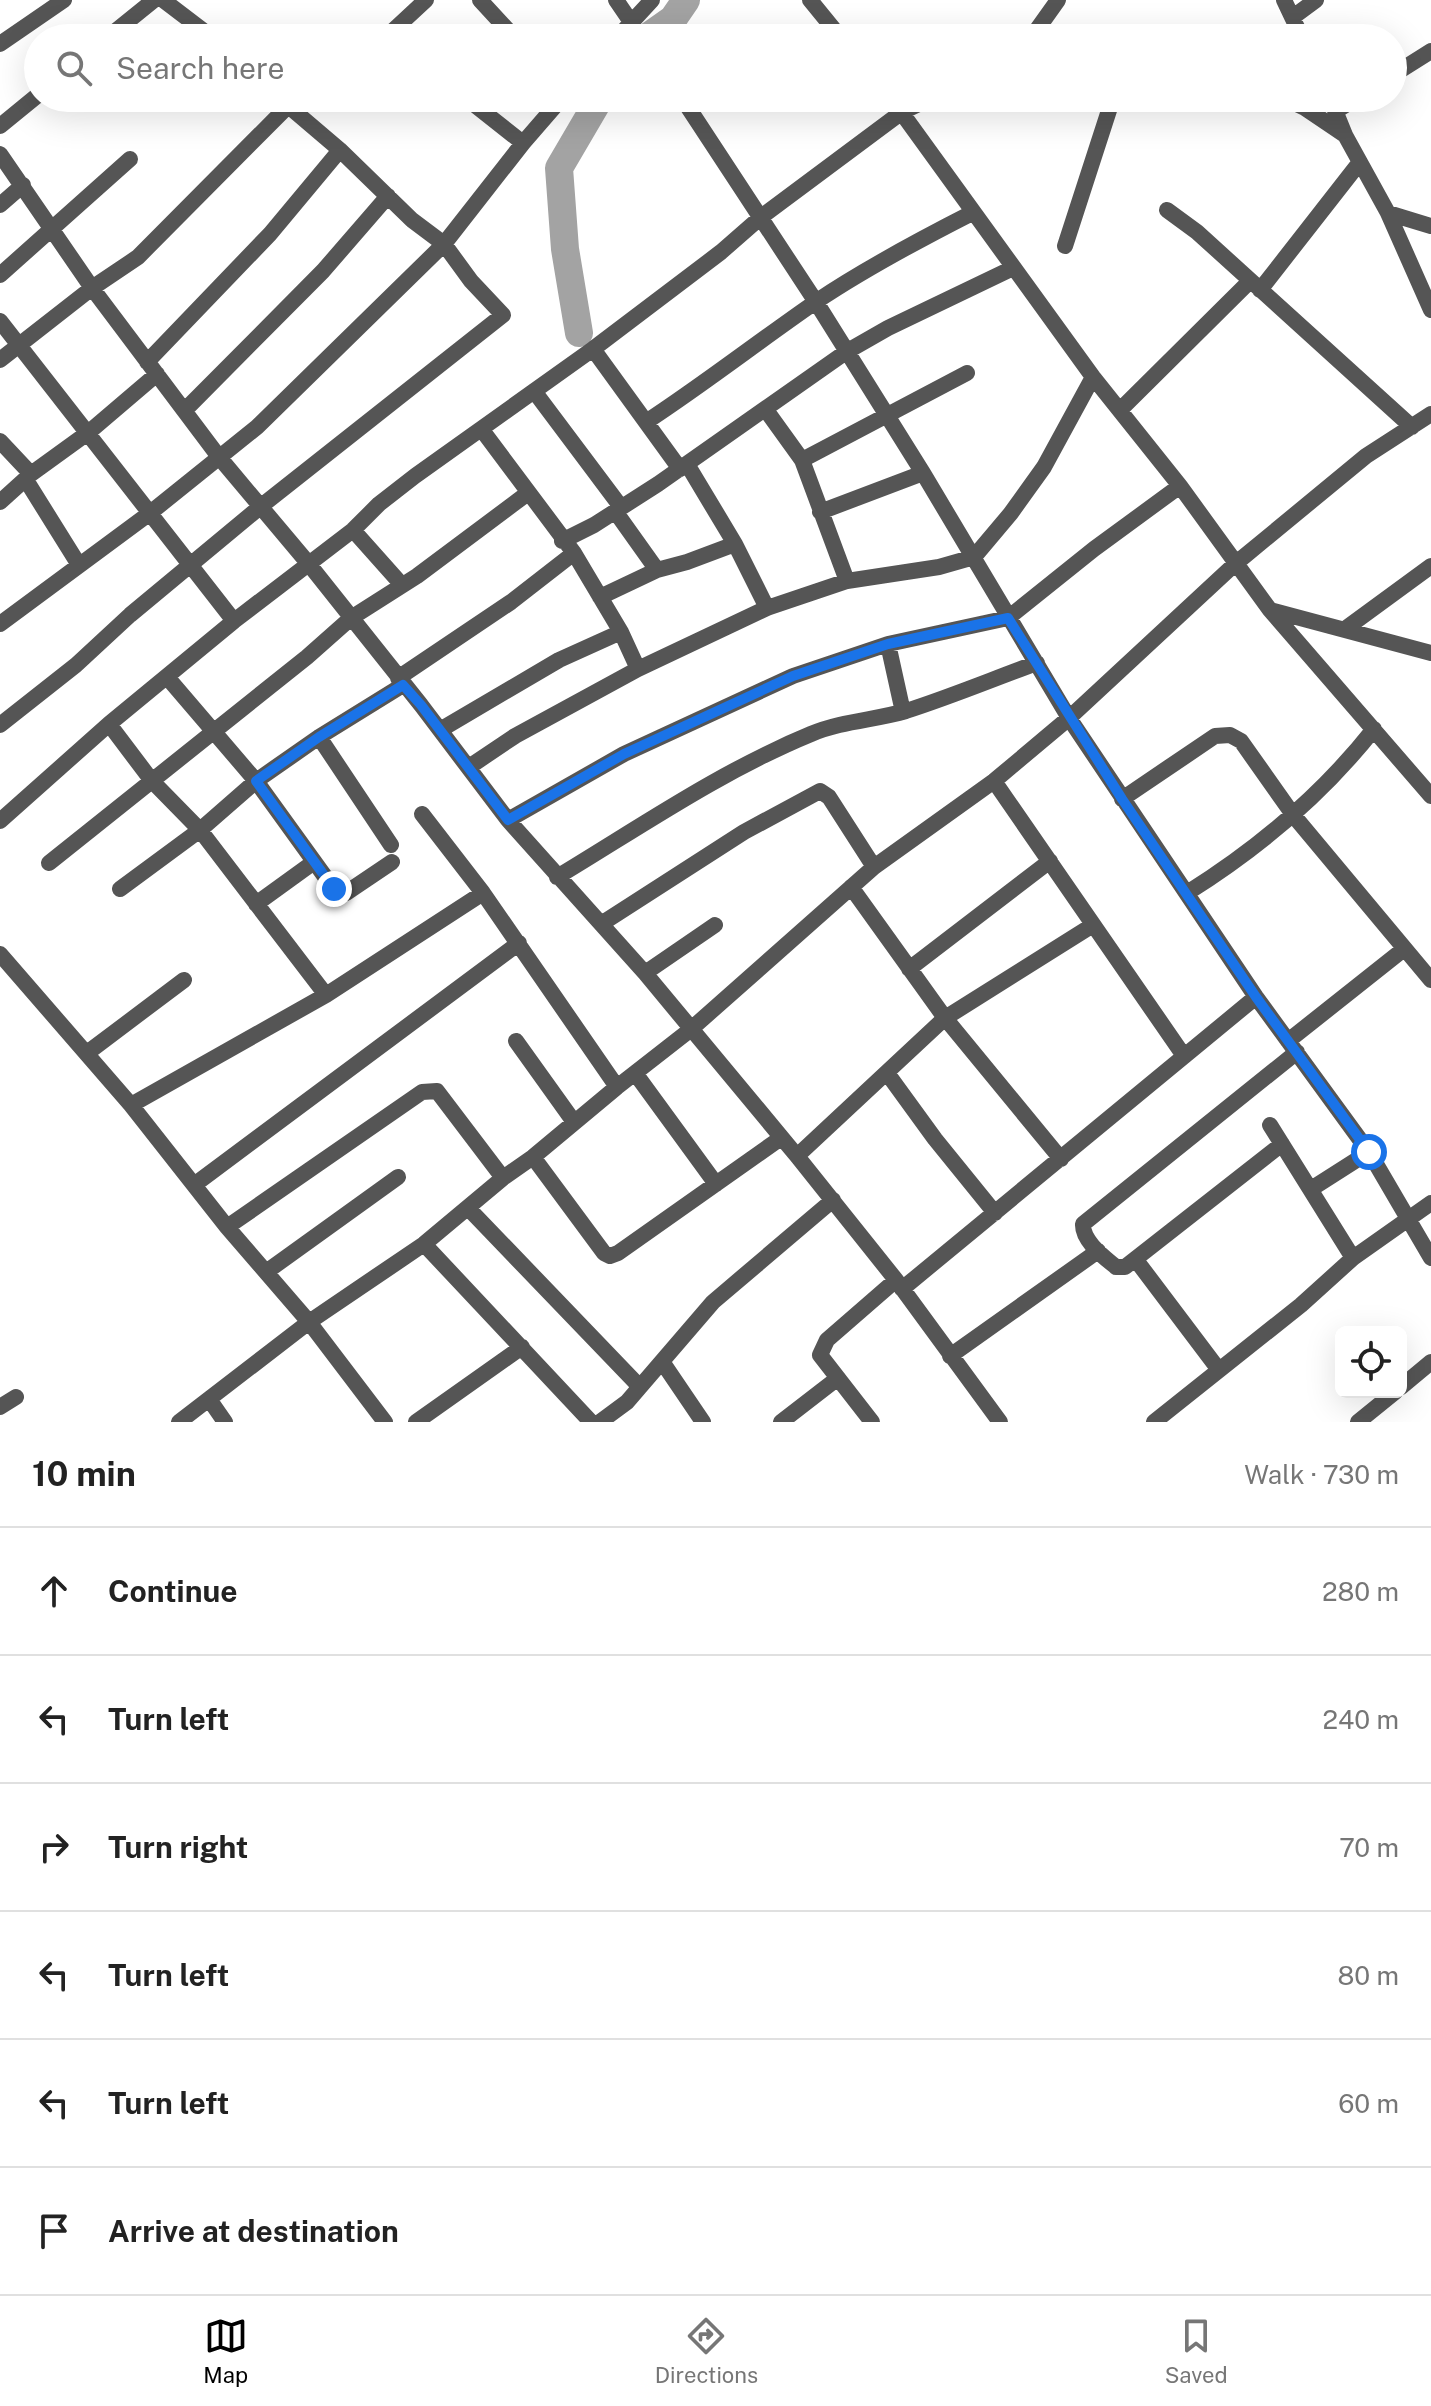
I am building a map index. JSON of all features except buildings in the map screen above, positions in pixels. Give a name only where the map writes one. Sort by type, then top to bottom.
[{"type":"street","points":[[29,24],[64,0]]},
{"type":"street","points":[[124,24],[154,0]]},
{"type":"street","points":[[163,0],[195,24]]},
{"type":"street","points":[[400,24],[426,0]]},
{"type":"street","points":[[480,0],[502,24]]},
{"type":"street","points":[[616,0],[632,22],[652,0]]},
{"type":"street","points":[[810,0],[830,24]]},
{"type":"street","points":[[1041,24],[1058,0]]},
{"type":"street","points":[[1284,0],[1296,24]]},
{"type":"street","points":[[1293,17],[1316,0]]},
{"type":"street","points":[[0,44],[24,28]]},
{"type":"street","points":[[1407,66],[1431,51]]},
{"type":"street","points":[[0,126],[24,106]]},
{"type":"street","points":[[0,360],[92,288],[138,257],[278,112]]},
{"type":"street","points":[[0,725],[76,665],[130,615],[260,507],[503,315],[471,281],[444,244],[412,220],[300,112]]},
{"type":"street","points":[[484,112],[523,143]]},
{"type":"street","points":[[0,624],[150,513],[257,427],[444,244],[550,112]]},
{"type":"street","points":[[691,112],[923,473],[1069,718],[1256,997],[1369,1152],[1431,1258]]},
{"type":"street","points":[[0,821],[109,724],[234,621],[353,530],[379,504],[593,349],[721,252],[761,217],[902,112],[1093,377],[1180,486],[1270,610],[1431,796]]},
{"type":"street","points":[[1065,246],[1108,112]]},
{"type":"street","points":[[1311,112],[1345,135]]},
{"type":"street","points":[[1336,112],[1388,213],[1431,310]]},
{"type":"street","points":[[0,502],[89,432],[152,368],[340,150]]},
{"type":"street","points":[[0,154],[92,288],[219,457],[308,563],[508,820],[645,973],[833,1200],[1000,1422]]},
{"type":"street","points":[[0,275],[130,159]]},
{"type":"street","points":[[1120,410],[1255,286],[1360,162]]},
{"type":"street","points":[[0,205],[23,185]]},
{"type":"street","points":[[185,410],[323,271],[388,196]]},
{"type":"street","points":[[1167,210],[1197,232],[1412,427]]},
{"type":"street","points":[[646,422],[816,302],[915,242],[972,213]]},
{"type":"street","points":[[1388,213],[1431,226]]},
{"type":"street","points":[[120,889],[200,830],[256,781],[511,602],[594,525],[766,410],[808,376],[888,328],[1013,268]]},
{"type":"street","points":[[0,321],[234,621]]},
{"type":"street","points":[[593,349],[646,422],[683,466],[735,544],[767,608]]},
{"type":"street","points":[[802,460],[967,373]]},
{"type":"street","points":[[469,767],[515,736],[638,669],[767,608],[847,581],[939,567],[974,557],[1044,467],[1093,377]]},
{"type":"street","points":[[534,391],[618,509],[657,570]]},
{"type":"street","points":[[766,410],[802,460],[847,581]]},
{"type":"street","points":[[179,1422],[309,1322],[424,1244],[533,1157],[690,1030],[874,867],[994,781],[1069,718],[1235,564],[1366,456],[1431,414]]},
{"type":"street","points":[[482,430],[568,547],[621,632],[638,669]]},
{"type":"street","points":[[0,441],[28,477],[79,565]]},
{"type":"street","points":[[820,512],[923,473]]},
{"type":"street","points":[[508,820],[638,747],[793,676],[888,644],[1008,618],[1180,486]]},
{"type":"street","points":[[49,863],[307,657],[351,618],[402,585],[528,493]]},
{"type":"street","points":[[353,530],[402,585]]},
{"type":"street","points":[[600,597],[657,570],[735,544]]},
{"type":"street","points":[[1345,629],[1431,566]]},
{"type":"street","points":[[1270,610],[1431,653]]},
{"type":"street","points":[[440,730],[559,660],[621,632]]},
{"type":"street","points":[[888,644],[903,712]]},
{"type":"street","points":[[557,877],[742,765],[815,732],[862,718],[903,712],[1037,663]]},
{"type":"street","points":[[167,677],[256,781],[334,889],[346,893],[392,854],[319,737]]},
{"type":"street","points":[[109,724],[152,781],[200,830],[326,995]]},
{"type":"street","points":[[1187,893],[1224,870],[1294,816],[1343,768],[1374,729]]},
{"type":"street","points":[[1122,799],[1215,736],[1230,735],[1241,741],[1294,816],[1431,980]]},
{"type":"street","points":[[994,781],[1184,1056]]},
{"type":"street","points":[[601,924],[744,832],[820,791],[829,797],[874,867]]},
{"type":"street","points":[[422,814],[519,943],[617,1087]]},
{"type":"street","points":[[909,969],[1050,861]]},
{"type":"street","points":[[256,904],[314,862]]},
{"type":"street","points":[[851,887],[945,1018],[1061,1159]]},
{"type":"street","points":[[131,1105],[326,995],[483,893]]},
{"type":"street","points":[[645,973],[715,925]]},
{"type":"street","points":[[797,1156],[945,1018],[1093,925]]},
{"type":"street","points":[[194,1185],[519,943]]},
{"type":"street","points":[[1282,1144],[1136,1260],[1120,1269],[1098,1251],[1082,1231],[1083,1224],[1404,949]]},
{"type":"street","points":[[0,954],[131,1105],[227,1227],[309,1322],[385,1422]]},
{"type":"street","points":[[87,1053],[184,980]]},
{"type":"street","points":[[872,1422],[820,1355],[822,1347],[995,1213],[1256,997]]},
{"type":"street","points":[[516,1041],[574,1122]]},
{"type":"street","points":[[635,1073],[716,1184]]},
{"type":"street","points":[[887,1073],[995,1213]]},
{"type":"street","points":[[227,1227],[422,1092],[432,1090],[437,1091],[503,1178]]},
{"type":"street","points":[[1270,1125],[1353,1258]]},
{"type":"street","points":[[533,1157],[604,1253],[610,1256],[781,1138]]},
{"type":"street","points":[[1311,1189],[1369,1152]]},
{"type":"street","points":[[266,1272],[398,1177]]},
{"type":"street","points":[[600,1422],[627,1402],[713,1302],[833,1200]]},
{"type":"street","points":[[1154,1422],[1353,1258],[1431,1203]]},
{"type":"street","points":[[468,1208],[640,1387]]},
{"type":"street","points":[[424,1244],[591,1422]]},
{"type":"street","points":[[950,1356],[1098,1251]]},
{"type":"street","points":[[1136,1260],[1219,1370]]},
{"type":"street","points":[[416,1422],[522,1347]]},
{"type":"street","points":[[1407,1382],[1431,1362]]},
{"type":"street","points":[[663,1363],[703,1422]]},
{"type":"street","points":[[781,1422],[838,1378]]},
{"type":"street","points":[[0,1407],[16,1397]]},
{"type":"street","points":[[1358,1422],[1388,1398]]},
{"type":"street","points":[[209,1399],[225,1422]]},
{"type":"waterway","points":[[666,24],[686,0]]},
{"type":"waterway","points":[[579,333],[565,249],[559,168],[592,112]]},
{"type":"route","points":[[334,889],[256,781],[403,685],[508,820],[624,754],[793,676],[888,644],[1008,618],[1122,799],[1256,997],[1369,1152]]}]
